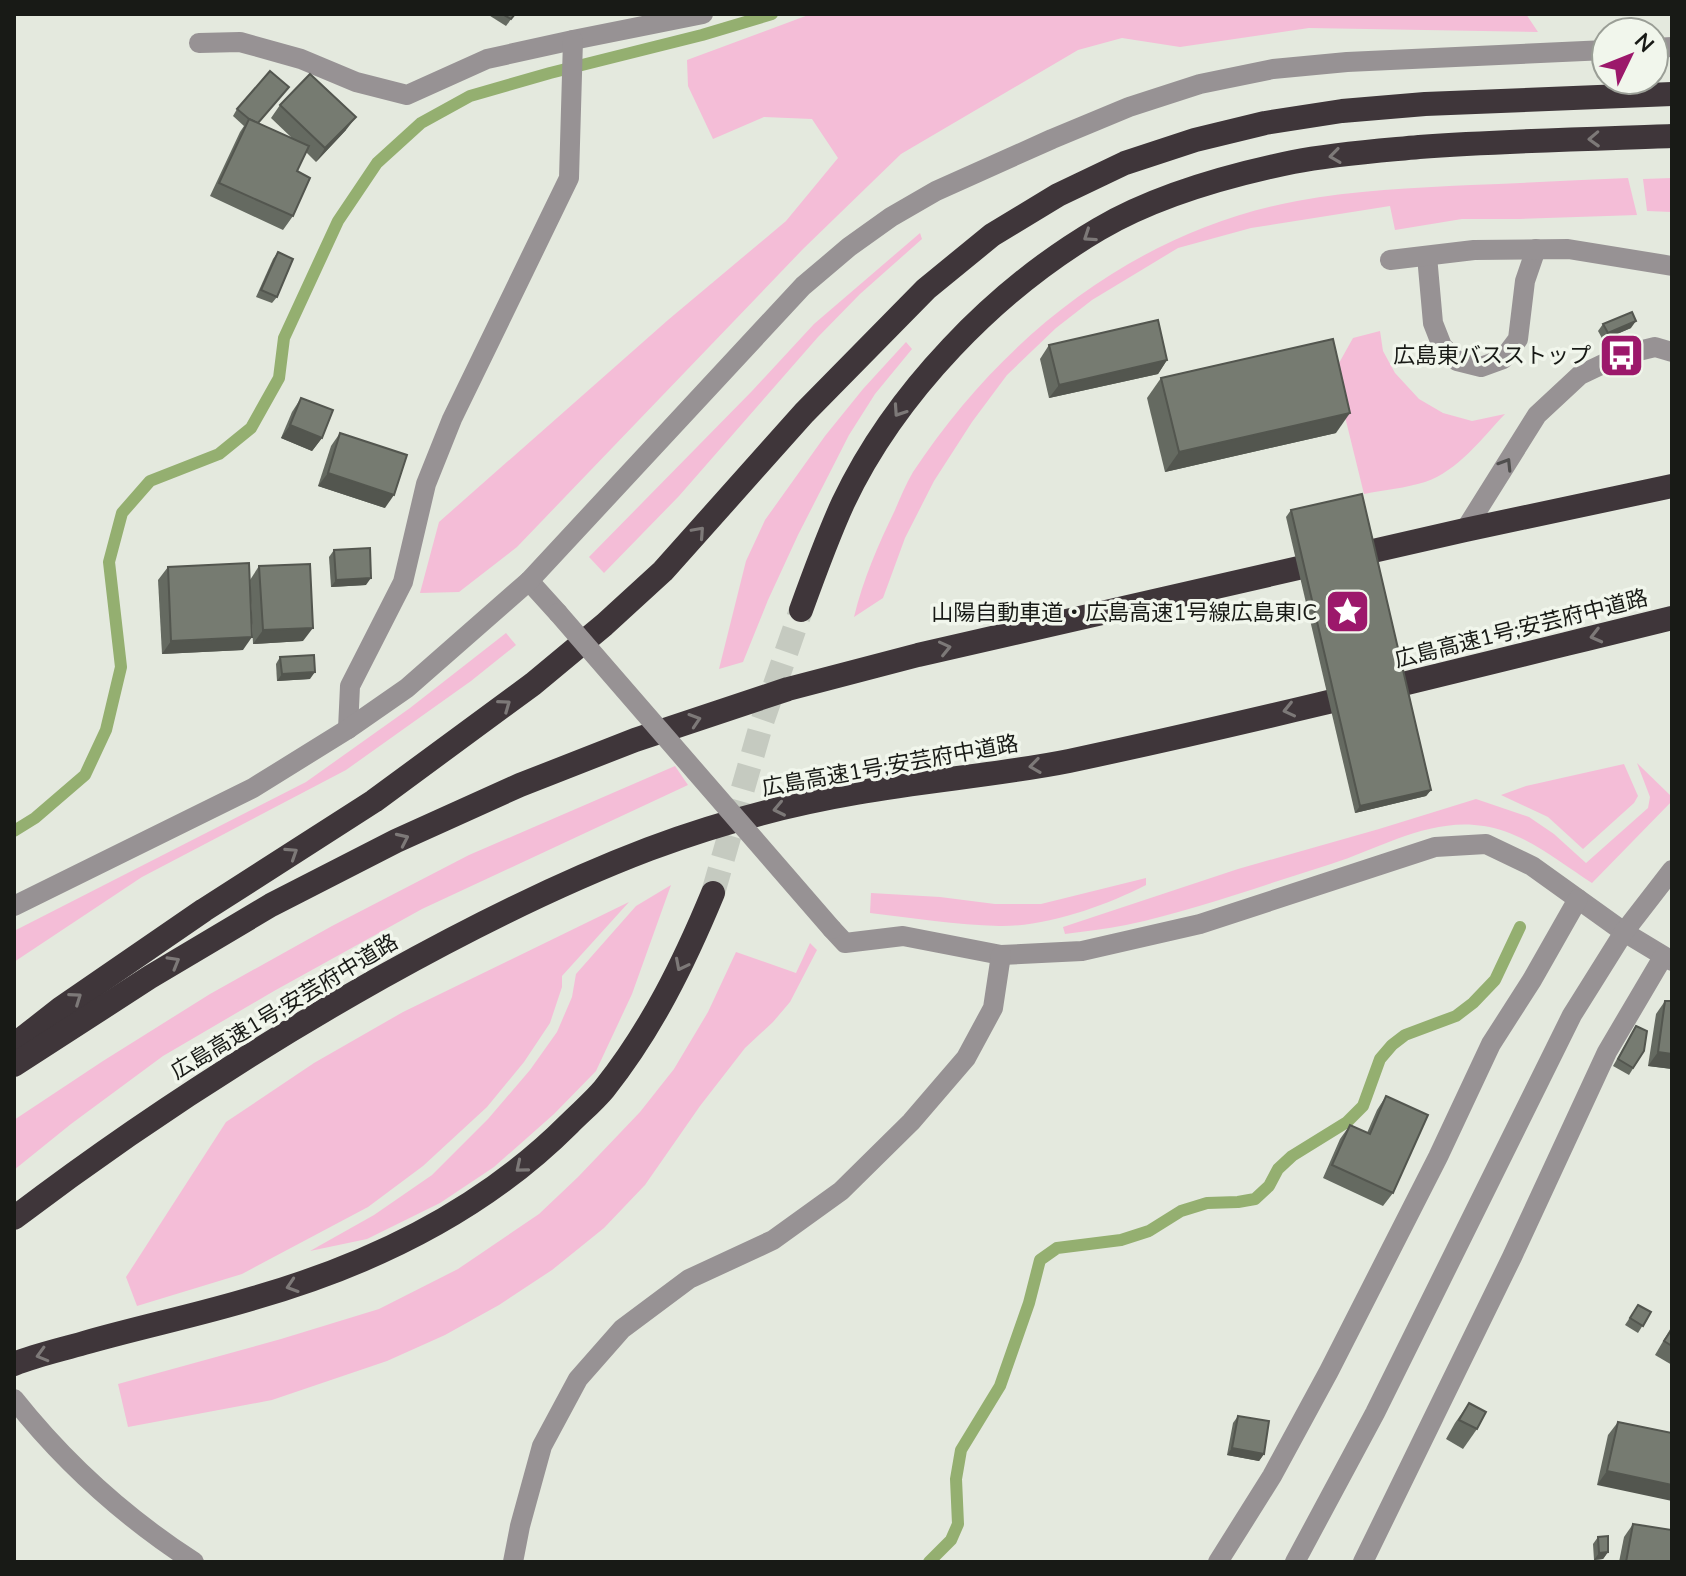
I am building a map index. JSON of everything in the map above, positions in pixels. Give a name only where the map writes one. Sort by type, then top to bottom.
[{"type":"highway","points":[[14,1045],[60,1009],[204,910],[374,801],[533,684],[663,571],[804,413],[926,289],[992,235],[1058,195],[1125,163],[1195,140],[1281,121],[1342,111],[1425,104],[1672,94]]},
{"type":"highway","points":[[801,610],[844,501],[906,401],[948,352],[996,305],[1100,228],[1160,200],[1220,179],[1294,162],[1366,151],[1450,145],[1672,136]]},
{"type":"highway","points":[[14,1065],[150,977],[271,905],[396,841],[520,785],[635,740],[788,689],[918,655],[1669,486]]},
{"type":"highway","name":"広島高速1号;安芸府中道路","points":[[14,1218],[185,1095],[316,1013],[433,948],[546,892],[650,848],[758,813],[856,793],[1065,762],[1672,618]]},
{"type":"highway","points":[[14,1364],[255,1298],[330,1273],[398,1245],[455,1214],[508,1178],[555,1138],[602,1091],[638,1042],[668,992],[692,945],[713,893]]},
{"type":"street","points":[[199,43],[240,42],[301,59],[356,82],[407,95],[487,59],[703,14]]},
{"type":"street","points":[[348,729],[350,686],[403,582],[426,484],[447,432],[569,178],[573,40]]},
{"type":"street","points":[[14,906],[253,788],[407,688],[529,581],[803,286],[849,247],[891,217],[936,191],[1129,107],[1200,84],[1273,69],[1347,62],[1590,51]]},
{"type":"street","points":[[1427,256],[1433,323],[1442,346],[1457,361],[1481,367],[1503,359],[1518,339],[1525,281],[1536,249]]},
{"type":"street","points":[[1390,260],[1474,250],[1568,249],[1672,266]]},
{"type":"street","points":[[1465,530],[1537,415],[1580,375],[1622,355],[1655,347],[1672,352]]},
{"type":"street","points":[[529,581],[845,943],[903,936],[1001,955],[1082,951],[1200,924],[1435,847],[1486,844],[1532,866],[1624,932],[1668,959],[1607,1052],[1512,1257],[1363,1562]]},
{"type":"street","points":[[1295,1562],[1375,1413],[1572,1015],[1624,932],[1672,870]]},
{"type":"street","points":[[1218,1562],[1272,1476],[1329,1371],[1438,1157],[1491,1044],[1578,899]]},
{"type":"street","points":[[513,1562],[542,1446],[578,1379],[622,1329],[689,1279],[773,1240],[841,1191],[911,1122],[966,1058],[993,1008],[1001,955]]},
{"type":"street","points":[[14,1399],[80,1472],[132,1518],[194,1562]]},
{"type":"shaded area","points":[[811,14],[1526,14],[1538,32],[1309,28],[1180,47],[1122,38],[1078,50],[901,154],[803,249],[517,547],[459,592],[420,593],[439,522],[668,320],[786,221],[838,158],[812,119],[764,117],[713,139],[688,86],[687,60]]},
{"type":"shaded area","points":[[1628,178],[1637,215],[1462,219],[1395,230],[1390,206],[1251,228],[1178,248],[1092,300],[1056,328],[1007,375],[934,481],[905,538],[883,598],[854,617],[872,563],[906,486],[948,423],[988,377],[1031,335],[1078,297],[1128,264],[1181,237],[1238,216],[1297,201],[1406,188]]},
{"type":"shaded area","points":[[1672,178],[1672,212],[1647,211],[1643,179]]},
{"type":"shaded area","points":[[920,233],[922,239],[860,294],[818,337],[679,496],[604,573],[589,557],[814,324]]},
{"type":"shaded area","points":[[1380,331],[1383,351],[1395,373],[1419,399],[1443,413],[1472,421],[1505,414],[1469,453],[1437,477],[1410,486],[1364,494],[1334,372],[1353,338]]},
{"type":"shaded area","points":[[906,342],[912,349],[875,394],[849,435],[798,535],[743,662],[719,669],[746,561],[765,520],[825,436]]},
{"type":"shaded area","points":[[506,633],[516,645],[346,770],[142,877],[14,962],[14,931],[306,782],[410,708]]},
{"type":"shaded area","points":[[1637,763],[1672,797],[1672,801],[1592,883],[1513,834],[1464,824],[1425,830],[1331,864],[1178,912],[1126,925],[1065,934],[1063,927],[1238,869],[1476,799],[1529,817],[1554,834],[1586,863],[1648,808],[1650,797]]},
{"type":"shaded area","points":[[1624,764],[1638,796],[1583,849],[1548,817],[1501,795],[1526,786]]},
{"type":"shaded area","points":[[675,766],[688,785],[422,909],[274,991],[163,1056],[14,1170],[14,1120],[210,994],[469,855]]},
{"type":"shaded area","points":[[1146,878],[1146,885],[1112,900],[1036,923],[999,926],[870,913],[871,893],[995,904],[1041,904]]},
{"type":"shaded area","points":[[671,885],[632,994],[596,1071],[554,1114],[494,1167],[440,1203],[367,1239],[310,1251],[374,1215],[432,1175],[488,1119],[530,1070],[557,1032],[572,997],[576,974],[636,906]]},
{"type":"shaded area","points":[[629,902],[562,976],[562,987],[550,1023],[524,1062],[487,1107],[423,1166],[368,1207],[242,1274],[137,1306],[126,1277],[226,1122],[314,1063],[403,1012]]},
{"type":"shaded area","points":[[810,943],[817,950],[790,1002],[745,1048],[645,1185],[604,1228],[552,1270],[445,1335],[387,1361],[272,1400],[128,1427],[118,1384],[379,1309],[458,1269],[539,1214],[640,1112],[674,1069],[708,1012],[736,952],[796,973]]},
{"type":"building","points":[[270,71],[289,87],[258,123],[237,109]]},
{"type":"building","points":[[310,74],[356,117],[325,148],[280,105]]},
{"type":"building","points":[[249,119],[309,146],[297,171],[310,178],[293,216],[219,183]]},
{"type":"building","points":[[278,252],[293,259],[277,297],[261,290]]},
{"type":"building","points":[[1632,312],[1636,321],[1608,333],[1603,324]]},
{"type":"building","points":[[1158,320],[1167,360],[1059,385],[1049,345]]},
{"type":"building","points":[[1333,339],[1350,413],[1179,452],[1161,378]]},
{"type":"building","points":[[301,398],[333,410],[322,438],[290,425]]},
{"type":"building","points":[[340,433],[407,455],[394,495],[328,473]]},
{"type":"building","points":[[1362,494],[1431,790],[1360,806],[1291,510]]},
{"type":"building","points":[[370,548],[371,578],[336,580],[334,550]]},
{"type":"building","points":[[249,563],[252,637],[171,641],[168,567]]},
{"type":"building","points":[[310,564],[313,628],[263,630],[259,566]]},
{"type":"building","points":[[314,655],[315,672],[282,674],[280,657]]},
{"type":"building","points":[[1665,1001],[1672,1001],[1672,1054],[1658,1052]]},
{"type":"building","points":[[1636,1026],[1647,1031],[1644,1051],[1633,1068],[1618,1059]]},
{"type":"building","points":[[1386,1096],[1428,1115],[1393,1193],[1332,1165],[1350,1125],[1370,1134]]},
{"type":"building","points":[[1638,1305],[1651,1312],[1643,1326],[1630,1318]]},
{"type":"building","points":[[1672,1329],[1672,1346],[1664,1341]]},
{"type":"building","points":[[1469,1403],[1486,1412],[1477,1429],[1459,1420]]},
{"type":"building","points":[[1238,1416],[1269,1421],[1264,1454],[1232,1448]]},
{"type":"building","points":[[1618,1422],[1672,1433],[1672,1485],[1607,1471]]},
{"type":"building","points":[[1633,1524],[1672,1530],[1672,1562],[1626,1562]]},
{"type":"building","points":[[1608,1536],[1608,1552],[1599,1553],[1598,1537]]},
{"type":"waterway","points":[[14,831],[35,818],[85,775],[106,730],[121,667],[109,562],[122,513],[150,481],[219,454],[251,428],[279,378],[284,338],[338,221],[377,163],[421,123],[470,96],[772,14]]},
{"type":"waterway","points":[[929,1562],[951,1540],[958,1524],[956,1479],[961,1450],[1000,1386],[1029,1303],[1040,1260],[1057,1248],[1121,1240],[1149,1231],[1181,1211],[1207,1203],[1255,1199],[1292,1156],[1347,1122],[1363,1106],[1380,1059],[1392,1045],[1405,1035],[1456,1016],[1473,1003],[1495,980],[1520,927]]},
{"type":"tunnel","points":[[713,893],[762,722],[801,610]]},
{"type":"place","name":"広島東バスストップ","points":[[1622,355]]},
{"type":"place","name":"山陽自動車道・広島高速1号線広島東IC","points":[[1348,612]]}]
